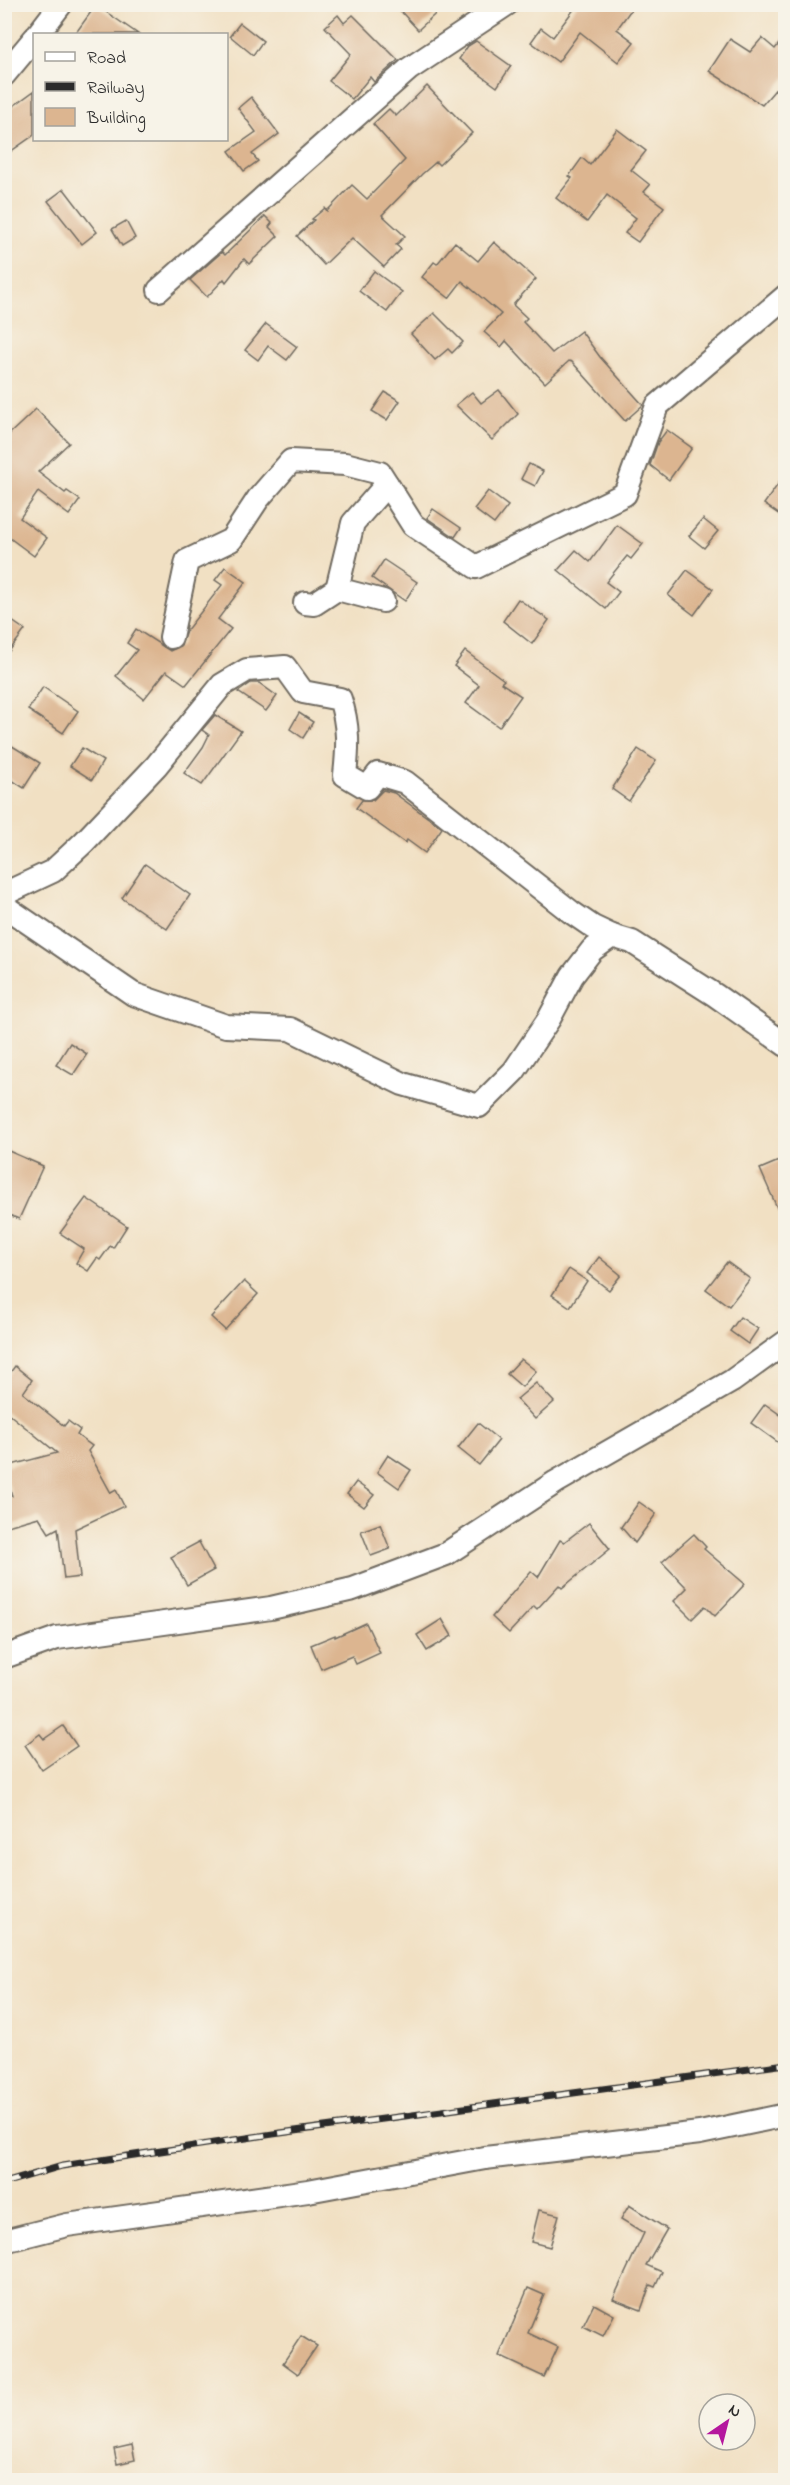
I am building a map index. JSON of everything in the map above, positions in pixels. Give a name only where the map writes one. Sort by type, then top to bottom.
[{"type":"street","points":[[39,33],[61,4]]},
{"type":"street","points":[[159,290],[409,69],[507,4]]},
{"type":"street","points":[[4,75],[33,40]]},
{"type":"street","points":[[171,637],[187,561],[231,540],[258,499],[291,461],[345,464],[380,473],[413,525],[476,567],[625,494],[657,406],[786,296]]},
{"type":"street","points":[[305,603],[314,604],[337,589],[353,524],[387,484]]},
{"type":"street","points":[[337,589],[383,601]]},
{"type":"street","points":[[4,894],[53,871],[84,842],[156,766],[222,685],[247,670],[285,667],[303,692],[340,699],[345,713],[349,742],[345,775],[367,788],[378,774],[405,782],[593,927],[632,942],[650,953],[786,1045]]},
{"type":"street","points":[[4,906],[133,994],[226,1026],[290,1029],[404,1084],[479,1106],[514,1071],[549,1019],[572,976],[592,950],[612,936]]},
{"type":"street","points":[[4,1657],[57,1638],[272,1608],[353,1589],[446,1554],[556,1482],[732,1381],[786,1342]]},
{"type":"street","points":[[4,2241],[67,2225],[308,2191],[485,2158],[700,2133],[786,2115]]},
{"type":"building","points":[[394,4],[446,4],[418,30]]},
{"type":"building","points":[[578,4],[635,4],[617,29],[634,42],[618,62],[580,32],[558,62],[531,42],[541,28],[553,37]]},
{"type":"building","points":[[96,5],[137,33],[76,33]]},
{"type":"building","points":[[338,15],[344,23],[353,15],[398,60],[374,82],[370,77],[352,99],[329,81],[351,54],[325,27]]},
{"type":"building","points":[[240,23],[263,41],[253,55],[230,36]]},
{"type":"building","points":[[786,35],[786,77],[762,105],[709,71],[730,39],[750,52],[762,38],[775,49]]},
{"type":"building","points":[[476,41],[511,66],[497,87],[459,59],[468,46]]},
{"type":"building","points":[[427,86],[472,133],[439,165],[436,162],[422,174],[382,215],[405,236],[396,245],[401,249],[384,267],[352,238],[324,265],[297,236],[314,220],[312,219],[325,208],[327,211],[352,185],[367,199],[405,160],[373,124],[389,109],[396,116]]},
{"type":"building","points":[[33,92],[33,136],[4,156],[4,113]]},
{"type":"building","points":[[251,97],[279,134],[252,154],[258,161],[244,171],[229,151],[256,132],[238,108]]},
{"type":"building","points":[[617,129],[646,151],[631,170],[650,185],[644,192],[664,207],[638,242],[625,233],[636,218],[607,195],[587,222],[556,198],[572,178],[569,176],[582,158],[590,165]]},
{"type":"building","points":[[64,189],[97,232],[82,244],[48,201]]},
{"type":"building","points":[[265,216],[272,223],[269,227],[278,236],[249,264],[244,259],[226,282],[224,279],[207,297],[190,280],[222,252],[225,255]]},
{"type":"building","points":[[126,221],[135,238],[122,246],[112,229]]},
{"type":"building","points":[[455,242],[478,261],[494,242],[536,279],[513,305],[527,318],[523,322],[552,353],[581,331],[600,357],[643,405],[625,421],[572,362],[569,361],[545,383],[506,341],[501,347],[484,332],[501,314],[462,281],[449,298],[422,277],[434,262],[437,264]]},
{"type":"building","points":[[374,271],[402,292],[387,312],[359,291]]},
{"type":"building","points":[[434,313],[463,342],[452,353],[448,349],[435,360],[411,334]]},
{"type":"building","points":[[266,324],[297,347],[287,360],[268,346],[258,360],[245,350]]},
{"type":"building","points":[[499,390],[518,414],[492,440],[456,405],[472,392],[481,403]]},
{"type":"building","points":[[385,392],[400,401],[387,420],[372,411]]},
{"type":"building","points":[[36,409],[69,443],[38,472],[65,493],[67,491],[80,500],[69,515],[38,492],[20,518],[47,538],[34,556],[7,536],[4,540],[4,439]]},
{"type":"building","points":[[667,430],[692,448],[669,480],[650,465],[658,442]]},
{"type":"building","points":[[529,464],[543,471],[535,486],[521,479]]},
{"type":"building","points":[[786,473],[786,519],[764,504]]},
{"type":"building","points":[[488,491],[508,506],[494,524],[474,509]]},
{"type":"building","points":[[433,509],[461,528],[455,537],[427,518]]},
{"type":"building","points":[[703,519],[718,531],[704,548],[689,536]]},
{"type":"building","points":[[617,525],[643,544],[631,559],[627,556],[606,582],[619,592],[606,609],[558,570],[576,550],[590,562]]},
{"type":"building","points":[[384,560],[417,582],[405,601],[372,578]]},
{"type":"building","points":[[225,567],[246,582],[218,619],[231,629],[186,685],[166,671],[144,699],[116,676],[137,650],[127,643],[136,629],[170,651],[181,646],[186,631],[222,585],[215,580]]},
{"type":"building","points":[[687,570],[713,589],[694,615],[668,595]]},
{"type":"building","points":[[518,599],[549,620],[532,644],[503,621]]},
{"type":"building","points":[[12,621],[25,630],[4,658],[4,631]]},
{"type":"building","points":[[465,651],[504,680],[501,683],[521,696],[499,727],[466,703],[479,685],[454,666]]},
{"type":"building","points":[[251,683],[259,683],[277,696],[266,711],[238,692]]},
{"type":"building","points":[[43,687],[78,711],[63,733],[28,710]]},
{"type":"building","points":[[299,713],[313,722],[303,738],[290,729]]},
{"type":"building","points":[[215,715],[241,731],[202,785],[184,773],[203,747],[209,735],[202,730]]},
{"type":"building","points":[[4,741],[40,763],[24,788],[4,775]]},
{"type":"building","points":[[82,748],[103,761],[92,780],[70,766]]},
{"type":"building","points":[[638,749],[656,761],[629,801],[612,789]]},
{"type":"building","points":[[383,790],[394,793],[442,828],[425,853],[407,840],[405,843],[356,808],[362,800],[373,800]]},
{"type":"building","points":[[145,864],[190,895],[167,929],[122,898]]},
{"type":"building","points":[[70,1043],[87,1054],[73,1075],[56,1065]]},
{"type":"building","points":[[4,1149],[43,1166],[19,1219],[4,1213]]},
{"type":"building","points":[[786,1158],[786,1228],[760,1169]]},
{"type":"building","points":[[86,1198],[127,1226],[113,1248],[110,1246],[100,1260],[97,1258],[88,1271],[76,1263],[84,1249],[60,1233]]},
{"type":"building","points":[[599,1257],[621,1275],[609,1290],[587,1273]]},
{"type":"building","points":[[727,1262],[750,1279],[729,1306],[706,1289]]},
{"type":"building","points":[[569,1269],[587,1281],[570,1307],[552,1295]]},
{"type":"building","points":[[244,1281],[258,1294],[225,1330],[211,1317]]},
{"type":"building","points":[[740,1317],[758,1329],[748,1344],[730,1331]]},
{"type":"building","points":[[521,1359],[536,1371],[522,1387],[507,1374]]},
{"type":"building","points":[[15,1366],[32,1380],[23,1393],[64,1426],[68,1421],[80,1430],[77,1435],[92,1446],[88,1451],[111,1493],[116,1490],[124,1506],[75,1529],[80,1577],[64,1579],[58,1528],[49,1533],[39,1517],[4,1527],[4,1498],[12,1496],[4,1467],[57,1453],[4,1410],[4,1381]]},
{"type":"building","points":[[536,1383],[554,1402],[535,1419],[517,1399]]},
{"type":"building","points":[[765,1404],[786,1419],[786,1448],[751,1423]]},
{"type":"building","points":[[478,1423],[499,1440],[479,1465],[458,1448]]},
{"type":"building","points":[[388,1455],[411,1470],[399,1488],[377,1472]]},
{"type":"building","points":[[356,1482],[374,1495],[364,1507],[347,1494]]},
{"type":"building","points":[[639,1502],[656,1514],[635,1543],[621,1527]]},
{"type":"building","points":[[589,1523],[610,1549],[562,1588],[559,1585],[537,1609],[534,1606],[509,1633],[492,1617],[531,1571],[538,1577],[560,1540],[564,1542]]},
{"type":"building","points":[[380,1524],[390,1549],[371,1556],[361,1531]]},
{"type":"building","points":[[694,1534],[706,1547],[704,1549],[745,1584],[715,1616],[705,1606],[692,1619],[674,1601],[687,1588],[662,1562]]},
{"type":"building","points":[[199,1542],[214,1570],[187,1585],[171,1557]]},
{"type":"building","points":[[442,1619],[452,1636],[427,1651],[417,1635]]},
{"type":"building","points":[[366,1623],[380,1653],[356,1664],[352,1656],[321,1669],[311,1645]]},
{"type":"building","points":[[63,1726],[77,1746],[42,1770],[25,1745],[40,1734],[44,1739]]},
{"type":"building","points":[[629,2205],[667,2229],[646,2265],[662,2272],[655,2287],[650,2285],[641,2310],[613,2299],[644,2233],[621,2219]]},
{"type":"building","points":[[539,2210],[559,2215],[550,2247],[531,2242]]},
{"type":"building","points":[[528,2288],[544,2295],[528,2333],[558,2347],[544,2377],[499,2356]]},
{"type":"building","points":[[594,2304],[614,2315],[603,2336],[583,2326]]},
{"type":"building","points":[[301,2336],[317,2346],[298,2374],[283,2363]]},
{"type":"building","points":[[132,2445],[135,2460],[117,2464],[114,2449]]},
{"type":"railway","points":[[4,2183],[62,2166],[273,2134],[786,2064]]}]
